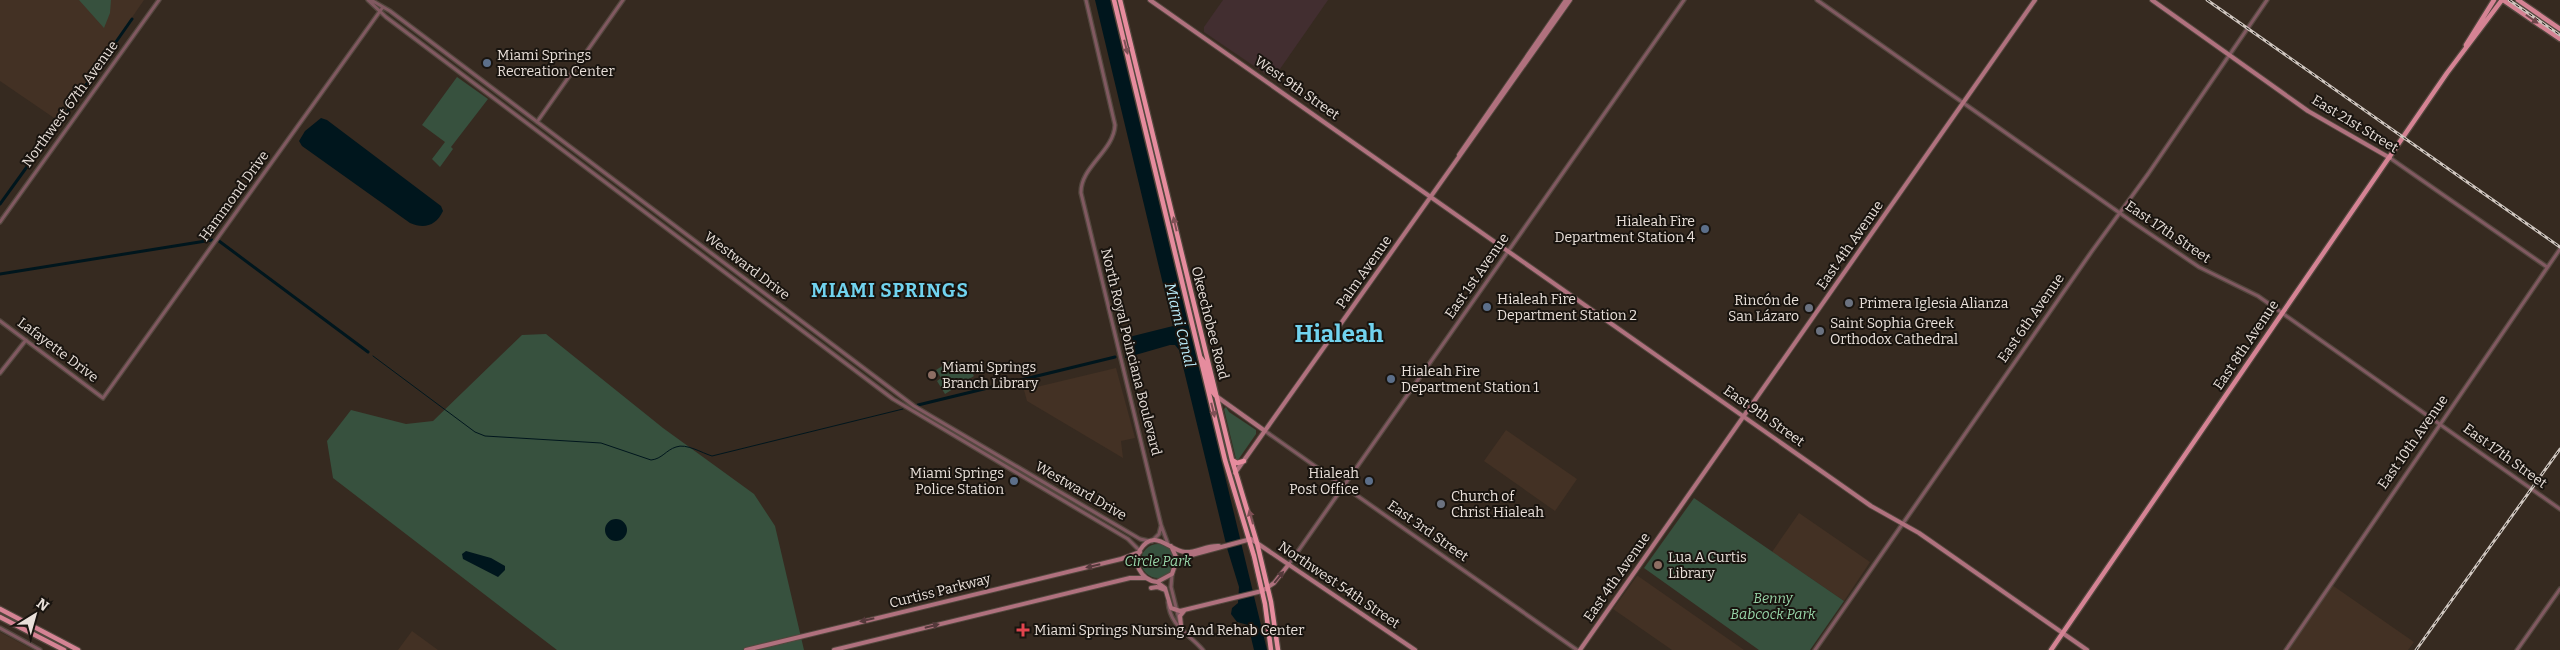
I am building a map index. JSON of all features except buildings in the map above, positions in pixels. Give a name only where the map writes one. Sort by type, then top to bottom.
[{"type":"highway","name":"Okeechobee Road","points":[[1114,0],[1200,357],[1232,483],[1250,539],[1262,590],[1271,650]]},
{"type":"highway","name":"Okeechobee Road","points":[[1120,0],[1235,473],[1258,543],[1268,588],[1278,650]]},
{"type":"highway","points":[[1173,244],[1182,255]]},
{"type":"highway","points":[[1200,357],[1204,362],[1212,390],[1216,396]]},
{"type":"highway","points":[[1232,460],[1237,463],[1244,461]]},
{"type":"highway","points":[[1232,483],[1235,473]]},
{"type":"main road","name":"West 9th Street","points":[[1150,0],[1431,196]]},
{"type":"main road","name":"Palm Avenue","points":[[1458,157],[1460,150],[1566,0]]},
{"type":"main road","name":"Palm Avenue","points":[[1235,473],[1570,0]]},
{"type":"main road","name":"East 4th Avenue","points":[[1579,650],[2035,0]]},
{"type":"main road","name":"East 21st Street","points":[[2152,0],[2308,111],[2390,158]]},
{"type":"main road","name":"East 8th Avenue","points":[[2462,53],[2494,0]]},
{"type":"main road","name":"East 8th Avenue","points":[[2051,650],[2462,53],[2503,0]]},
{"type":"main road","points":[[2503,0],[2560,39]]},
{"type":"main road","points":[[2518,0],[2560,29]]},
{"type":"main road","name":"East 9th Street","points":[[1431,196],[1871,506],[1924,536],[2088,650]]},
{"type":"main road","points":[[1216,396],[1265,431]]},
{"type":"main road","points":[[1176,565],[1188,556],[1226,544],[1250,539]]},
{"type":"main road","name":"Northwest 54th Street","points":[[1250,539],[1415,650]]},
{"type":"main road","points":[[1146,578],[1138,565],[1140,551],[1151,542],[1170,545],[1185,552],[1219,546]]},
{"type":"main road","points":[[1157,582],[1172,574],[1176,565],[1176,557],[1170,545]]},
{"type":"main road","name":"Curtiss Parkway","points":[[746,650],[1122,559],[1140,551]]},
{"type":"main road","points":[[834,650],[1130,578],[1146,578],[1157,582],[1166,590],[1171,608],[1176,611],[1184,610],[1268,588],[1289,564]]},
{"type":"main road","points":[[1151,588],[1160,587],[1166,590]]},
{"type":"main road","points":[[0,609],[78,650]]},
{"type":"main road","points":[[1181,625],[1180,616],[1184,610]]},
{"type":"main road","points":[[0,617],[64,650],[68,644]]},
{"type":"street","name":"Northwest 67th Avenue","points":[[0,222],[158,0]]},
{"type":"street","name":"Westward Drive","points":[[370,0],[383,7],[918,408],[1140,539],[1151,542]]},
{"type":"street","name":"Westward Drive","points":[[370,0],[380,12],[893,398],[1128,539],[1140,551]]},
{"type":"street","points":[[537,122],[624,0]]},
{"type":"street","name":"North Royal Poinciana Boulevard","points":[[1086,0],[1114,115],[1114,132],[1082,183],[1084,205],[1161,525],[1170,545]]},
{"type":"street","name":"East 1st Avenue","points":[[1289,564],[1684,0]]},
{"type":"street","name":"East 17th Street","points":[[1817,0],[2199,267],[2247,290],[2282,313],[2560,509]]},
{"type":"street","name":"East 6th Avenue","points":[[1815,650],[2230,56],[2267,0]]},
{"type":"street","name":"Hammond Drive","points":[[103,398],[383,7]]},
{"type":"street","name":"East 21st Street","points":[[2390,158],[2547,267]]},
{"type":"street","name":"East 10th Avenue","points":[[2286,650],[2560,249]]},
{"type":"street","name":"Lafayette Drive","points":[[0,321],[103,398]]},
{"type":"street","points":[[0,373],[26,340]]},
{"type":"street","name":"East 3rd Street","points":[[1265,431],[1579,650]]},
{"type":"street","points":[[1151,542],[1159,534],[1161,525]]},
{"type":"street","points":[[1172,574],[1171,587],[1176,611],[1185,633]]},
{"type":"street","points":[[2517,650],[2560,589]]},
{"type":"street","points":[[1168,601],[1172,620],[1203,650]]},
{"type":"street","points":[[0,628],[40,650]]},
{"type":"shaded area","points":[[0,0],[144,0],[60,122],[0,81]]},
{"type":"shaded area","points":[[1223,0],[1328,0],[1273,79],[1204,32],[1204,27]]},
{"type":"shaded area","points":[[1116,368],[1135,438],[1121,441],[1123,458],[1027,401],[1024,390]]},
{"type":"shaded area","points":[[1506,430],[1577,479],[1555,511],[1484,461]]},
{"type":"shaded area","points":[[1799,513],[1870,562],[1844,601],[1772,552]]},
{"type":"shaded area","points":[[1637,576],[1744,650],[1672,650],[1613,609]]},
{"type":"shaded area","points":[[2332,585],[2414,642],[2408,650],[2289,650]]},
{"type":"shaded area","points":[[412,631],[438,650],[398,650]]},
{"type":"shaded area","points":[[0,632],[30,648],[34,650],[0,650]]},
{"type":"green space","points":[[79,0],[111,0],[110,13],[104,28]]},
{"type":"green space","points":[[457,77],[488,99],[451,147],[453,149],[440,167],[432,159],[445,142],[422,125]]},
{"type":"green space","points":[[546,334],[663,428],[754,494],[775,526],[804,650],[557,650],[333,478],[327,441],[351,410],[406,424],[433,421],[522,335]]},
{"type":"green space","points":[[950,361],[956,369],[966,363],[974,376],[945,394],[937,381],[941,378],[936,370]]},
{"type":"green space","points":[[1226,407],[1229,412],[1256,430],[1256,434],[1238,460],[1236,459],[1224,409]]},
{"type":"green space","name":"Benny Babcock Park","points":[[1694,498],[1844,601],[1810,650],[1759,650],[1644,568]]},
{"type":"green space","name":"Circle Park","points":[[1158,544],[1165,545],[1170,549],[1174,554],[1174,568],[1170,573],[1165,577],[1158,578],[1151,577],[1146,573],[1142,568],[1141,561],[1142,554],[1146,549],[1151,545]]},
{"type":"water","name":"Miami Canal","points":[[1095,0],[1110,0],[1267,650],[1254,650],[1248,625],[1237,622],[1231,614],[1232,608],[1238,603],[1239,587],[1227,548],[1179,350],[1175,345],[1170,345],[1125,358],[1125,338],[1173,326]]},
{"type":"water","points":[[321,118],[327,120],[441,206],[443,211],[437,220],[425,226],[410,223],[302,146],[299,141],[305,131]]},
{"type":"water","points":[[612,519],[620,519],[627,526],[627,534],[620,541],[612,541],[605,534],[605,526]]},
{"type":"water","points":[[466,551],[491,558],[505,566],[505,570],[498,577],[463,559],[462,554]]},
{"type":"waterway","points":[[60,122],[132,19]]},
{"type":"waterway","points":[[0,204],[55,128]]},
{"type":"waterway","points":[[0,274],[212,240]]},
{"type":"waterway","points":[[219,241],[368,352]]},
{"type":"waterway","points":[[373,356],[475,432],[485,436],[601,443],[651,460],[680,446],[689,447],[712,456],[903,409]]},
{"type":"waterway","points":[[918,405],[1115,357]]},
{"type":"railway","points":[[2207,0],[2560,247]]},
{"type":"railway","points":[[2509,0],[2560,35]]},
{"type":"railway","points":[[2416,650],[2560,449]]},
{"type":"place","name":"Miami Springs Recreation Center","points":[[487,63]]},
{"type":"place","name":"Hialeah Fire Department Station 4","points":[[1705,229]]},
{"type":"place","name":"Primera Iglesia Alianza","points":[[1849,303]]},
{"type":"place","name":"Hialeah Fire Department Station 2","points":[[1487,307]]},
{"type":"place","name":"Rincón de San Lázaro","points":[[1809,308]]},
{"type":"place","name":"Saint Sophia Greek Orthodox Cathedral","points":[[1820,331]]},
{"type":"place","name":"Miami Springs Branch Library","points":[[932,375]]},
{"type":"place","name":"Hialeah Fire Department Station 1","points":[[1391,379]]},
{"type":"place","name":"Miami Springs Police Station","points":[[1014,481]]},
{"type":"place","name":"Hialeah Post Office","points":[[1369,481]]},
{"type":"place","name":"Church of Christ Hialeah","points":[[1441,504]]},
{"type":"place","name":"Lua A Curtis Library","points":[[1658,565]]},
{"type":"place","name":"Miami Springs Nursing And Rehab Center","points":[[1023,630]]},
{"type":"district","name":"MIAMI SPRINGS","points":[[890,290]]},
{"type":"district","name":"Hialeah","points":[[1339,334]]}]
